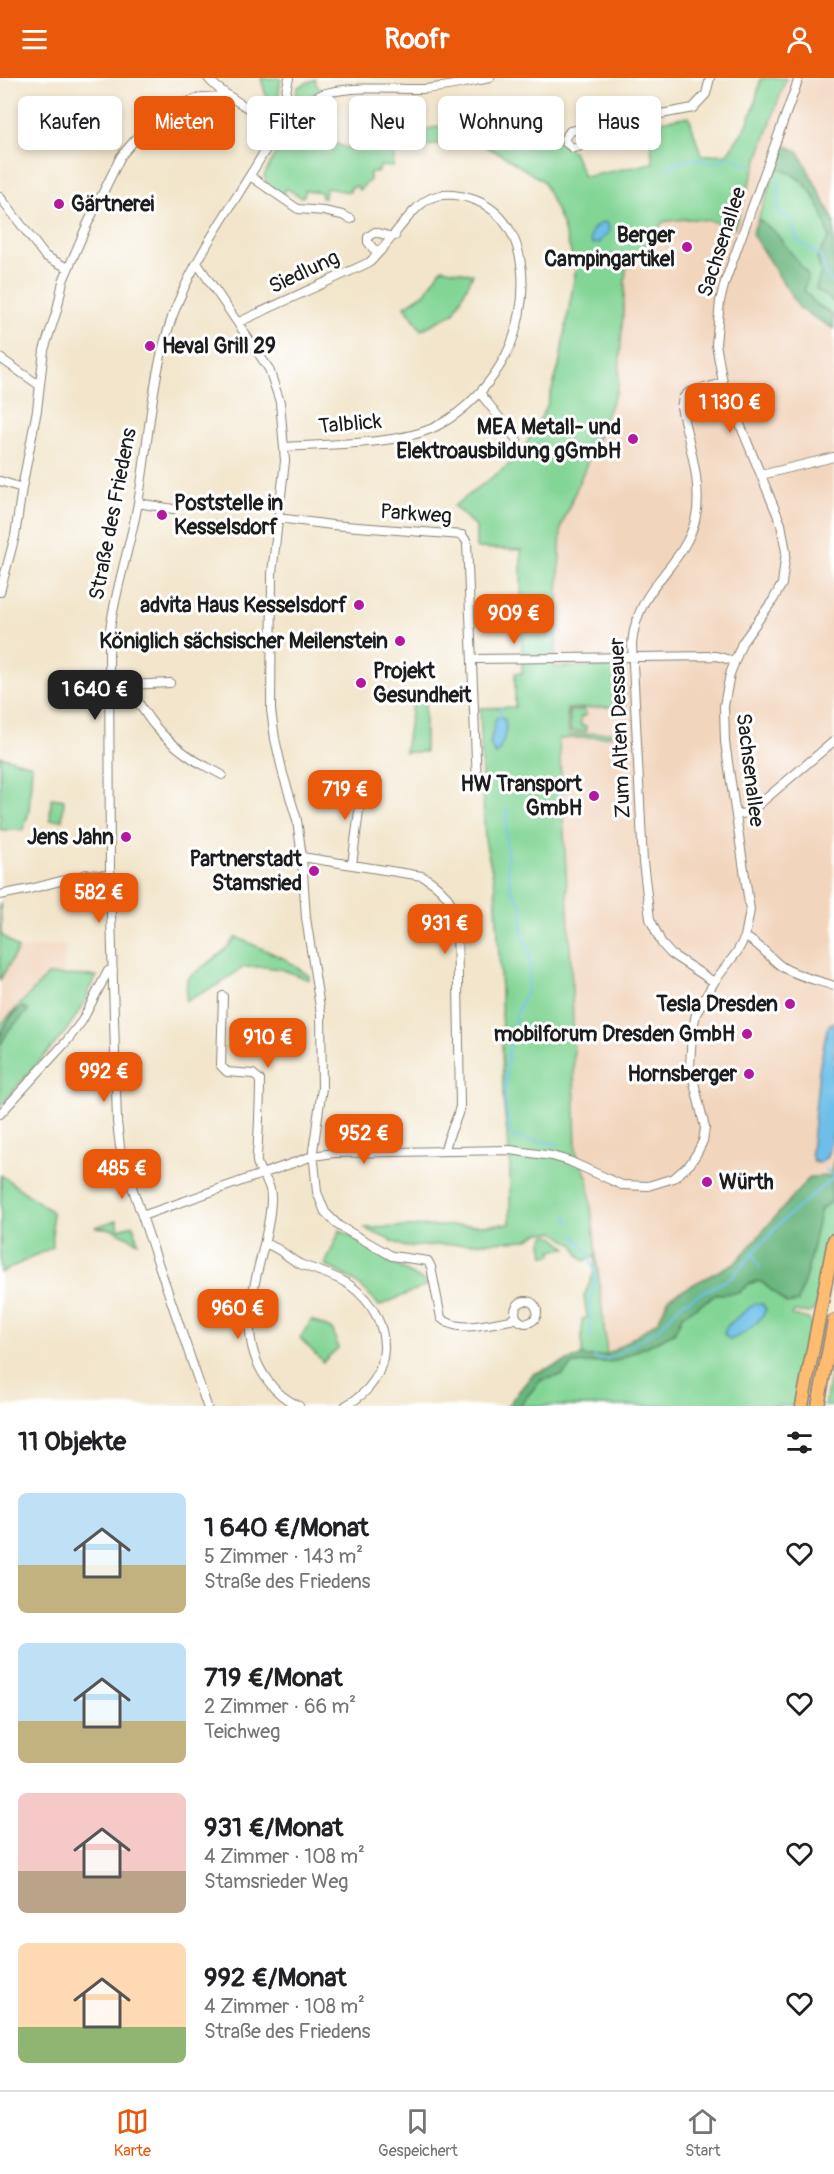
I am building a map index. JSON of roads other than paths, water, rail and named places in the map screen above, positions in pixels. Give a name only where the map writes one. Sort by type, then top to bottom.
[{"type":"main road","points":[[802,1406],[834,1240]]},
{"type":"main road","points":[[818,1406],[834,1321]]},
{"type":"street","points":[[208,78],[227,96]]},
{"type":"street","name":"Straße des Friedens","points":[[286,96],[290,78]]},
{"type":"street","points":[[318,96],[324,93],[382,87],[434,88],[490,78]]},
{"type":"street","points":[[661,114],[693,108],[706,94],[710,78]]},
{"type":"street","name":"Sachsenallee","points":[[745,937],[750,910],[723,721],[726,690],[734,661],[749,631],[773,600],[782,584],[785,567],[784,536],[723,383],[716,344],[720,301],[725,282],[799,78]]},
{"type":"street","points":[[0,591],[1,580],[15,536],[37,411],[45,350],[63,281],[121,156],[134,139]]},
{"type":"street","name":"Straße des Friedens","points":[[207,1406],[123,1160],[117,1122],[110,876],[108,644],[112,609],[138,503],[159,367],[175,309],[197,263],[265,150]]},
{"type":"street","points":[[250,176],[298,209],[324,211],[351,219]]},
{"type":"street","name":"Talblick","points":[[285,447],[384,439],[430,429],[459,411],[480,393],[498,369],[511,344],[521,306],[520,260],[513,234],[493,208],[464,196],[448,195],[431,198],[423,203],[381,250]]},
{"type":"street","points":[[0,197],[45,256],[54,263],[68,268]]},
{"type":"street","points":[[381,250],[375,251],[368,242],[370,234],[377,232],[395,236]]},
{"type":"street","name":"Siedlung","points":[[238,322],[370,262],[381,250]]},
{"type":"street","points":[[197,263],[268,369],[280,402],[285,447],[272,573],[271,710],[283,774],[297,820],[306,918],[318,984],[323,1041],[322,1088],[313,1156],[317,1192],[329,1216],[339,1226],[380,1251],[407,1259],[428,1261],[441,1318],[447,1323],[454,1327],[509,1321],[515,1317]]},
{"type":"street","points":[[0,358],[39,385]]},
{"type":"street","name":"Zum Alten Dessauer","points":[[714,982],[671,954],[662,944],[650,919],[643,862],[632,658],[633,631],[644,601],[686,543],[695,520],[697,488],[681,407],[682,398],[689,392],[723,383]]},
{"type":"street","points":[[480,393],[517,440]]},
{"type":"street","points":[[761,475],[834,457]]},
{"type":"street","points":[[0,481],[22,488]]},
{"type":"street","points":[[138,503],[173,509]]},
{"type":"street","name":"Parkweg","points":[[278,518],[372,529],[462,535],[467,542],[473,659]]},
{"type":"street","points":[[477,783],[473,659],[716,656],[734,661]]},
{"type":"street","points":[[108,681],[120,681],[128,685],[170,683]]},
{"type":"street","points":[[128,685],[151,724],[160,733],[193,759],[222,775]]},
{"type":"street","points":[[737,815],[750,812],[834,741]]},
{"type":"street","points":[[352,866],[363,780]]},
{"type":"street","points":[[302,857],[422,876],[433,882],[448,896],[454,907],[457,919],[460,1106],[445,1151]]},
{"type":"street","points":[[0,895],[30,890],[87,874],[110,876]]},
{"type":"street","points":[[142,1216],[313,1156],[334,1152],[510,1150],[552,1156],[588,1169],[614,1182],[636,1186],[660,1183],[674,1178],[690,1164],[703,1141],[704,1120],[692,1081],[690,1052],[696,1014],[714,982],[737,952],[745,937],[757,942],[782,966],[794,973],[834,986]]},
{"type":"street","points":[[0,1114],[66,1042],[82,1021],[108,971],[113,971]]},
{"type":"street","points":[[223,996],[221,1066],[227,1072],[253,1074],[260,1080],[257,1164],[264,1174],[272,1196],[265,1244],[256,1271],[251,1302],[251,1343],[257,1362],[270,1384],[299,1406]]},
{"type":"street","points":[[265,1244],[271,1245],[303,1264],[342,1280],[360,1293],[378,1317],[384,1331],[385,1341],[380,1371],[370,1388],[358,1400],[345,1406]]},
{"type":"water","points":[[604,222],[608,224],[609,232],[599,243],[593,244],[590,237],[592,230]]},
{"type":"water","points":[[496,718],[504,718],[505,733],[496,755],[490,744]]},
{"type":"water","points":[[834,1022],[834,1128],[827,1157],[819,1163],[814,1162],[811,1153],[819,1070],[827,1029]]},
{"type":"water","points":[[754,1304],[762,1304],[766,1309],[764,1314],[751,1327],[730,1340],[724,1334],[727,1326]]},
{"type":"waterway","points":[[667,168],[684,160],[697,159],[714,163],[728,157],[751,165]]},
{"type":"waterway","points":[[779,178],[779,212],[791,219],[797,240],[821,257],[825,273],[834,284]]},
{"type":"waterway","points":[[500,717],[501,707]]},
{"type":"waterway","points":[[507,809],[508,872],[512,891],[523,911],[522,933],[529,951],[530,965],[527,991],[520,1004],[512,1030],[507,1064],[506,1111],[511,1134],[515,1138],[558,1144]]},
{"type":"waterway","points":[[825,1169],[834,1176]]},
{"type":"waterway","points":[[594,1356],[596,1359],[609,1359],[660,1328],[682,1303],[731,1278],[783,1220],[834,1177]]},
{"type":"waterway","points":[[567,1216],[569,1222]]},
{"type":"waterway","points":[[574,1235],[587,1252],[596,1275],[590,1305],[591,1338]]},
{"type":"waterway","points":[[753,1254],[760,1268]]},
{"type":"place","name":"Gärtnerei","points":[[59,204]]},
{"type":"place","name":"Berger Campingartikel","points":[[687,247]]},
{"type":"place","name":"Heval Grill 29","points":[[150,346]]},
{"type":"place","name":"MEA Metall- und Elektroausbildung gGmbH","points":[[633,439]]},
{"type":"place","name":"Poststelle in Kesselsdorf","points":[[162,515]]},
{"type":"place","name":"advita Haus Kesselsdorf","points":[[359,605]]},
{"type":"place","name":"Königlich sächsischer Meilenstein","points":[[400,641]]},
{"type":"place","name":"Projekt Gesundheit","points":[[361,683]]},
{"type":"place","name":"HW Transport GmbH","points":[[594,796]]},
{"type":"place","name":"Jens Jahn","points":[[126,837]]},
{"type":"place","name":"Partnerstadt Stamsried","points":[[314,871]]},
{"type":"place","name":"Tesla Dresden","points":[[790,1004]]},
{"type":"place","name":"mobilforum Dresden GmbH","points":[[747,1034]]},
{"type":"place","name":"Hornsberger","points":[[749,1074]]},
{"type":"place","name":"Würth","points":[[707,1182]]}]
